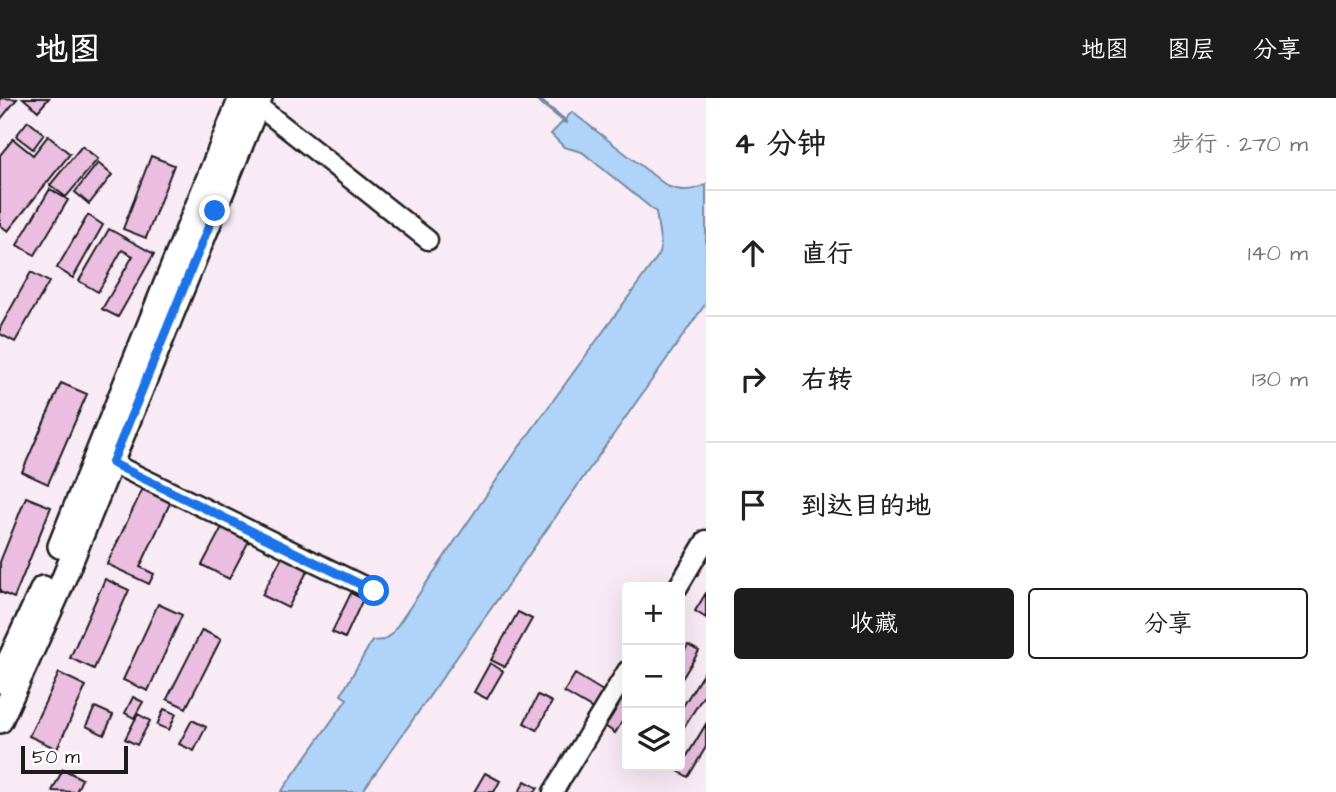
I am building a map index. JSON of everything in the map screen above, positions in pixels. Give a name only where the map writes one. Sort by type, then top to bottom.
[{"type":"main road","points":[[0,721],[112,463],[253,100]]},
{"type":"main road","points":[[0,681],[43,589],[253,100]]},
{"type":"street","points":[[253,100],[428,240]]},
{"type":"street","points":[[112,463],[374,591]]},
{"type":"street","points":[[681,582],[706,540]]},
{"type":"street","points":[[552,792],[622,679]]},
{"type":"water","points":[[572,112],[667,186],[687,190],[706,184],[706,303],[362,792],[281,792],[347,699],[341,695],[372,641],[384,640],[391,635],[515,453],[658,256],[661,246],[656,212],[582,152],[564,147],[551,134]]},
{"type":"building","points":[[0,98],[17,99],[0,120]]},
{"type":"building","points":[[23,98],[49,98],[38,111]]},
{"type":"building","points":[[28,121],[44,134],[33,149],[16,136]]},
{"type":"building","points":[[48,136],[70,154],[8,231],[0,225],[0,155],[13,139],[33,155]]},
{"type":"building","points":[[82,146],[98,159],[66,197],[50,185]]},
{"type":"building","points":[[151,156],[174,165],[146,238],[123,229]]},
{"type":"building","points":[[98,163],[112,175],[89,204],[75,192]]},
{"type":"building","points":[[50,189],[68,200],[35,255],[17,245]]},
{"type":"building","points":[[88,215],[103,225],[73,278],[57,268]]},
{"type":"building","points":[[109,229],[154,254],[118,317],[102,309],[133,256],[122,250],[98,292],[79,281]]},
{"type":"building","points":[[31,272],[49,282],[15,342],[0,334],[0,328]]},
{"type":"building","points":[[61,383],[87,394],[48,484],[22,472]]},
{"type":"building","points":[[143,488],[171,501],[140,567],[154,574],[149,584],[107,564]]},
{"type":"building","points":[[26,497],[51,507],[14,598],[0,592],[0,562]]},
{"type":"building","points":[[222,527],[249,541],[229,579],[202,565]]},
{"type":"building","points":[[282,557],[308,570],[288,608],[262,595]]},
{"type":"building","points":[[105,579],[129,590],[94,669],[70,658]]},
{"type":"building","points":[[351,593],[363,599],[345,638],[332,632]]},
{"type":"building","points":[[706,593],[706,618],[695,611]]},
{"type":"building","points":[[158,604],[182,615],[148,691],[123,680]]},
{"type":"building","points":[[518,612],[532,619],[505,667],[491,660]]},
{"type":"building","points":[[202,630],[221,639],[186,708],[167,699]]},
{"type":"building","points":[[688,645],[699,651],[685,674],[685,650]]},
{"type":"building","points":[[490,663],[503,671],[487,699],[474,692]]},
{"type":"building","points":[[706,669],[706,692],[685,725],[685,703]]},
{"type":"building","points":[[59,673],[86,686],[57,749],[29,736]]},
{"type":"building","points":[[575,674],[603,691],[593,709],[564,692]]},
{"type":"building","points":[[538,695],[552,702],[537,730],[524,723]]},
{"type":"building","points":[[133,697],[143,702],[134,718],[125,713]]},
{"type":"building","points":[[622,699],[622,722],[615,733],[605,726]]},
{"type":"building","points":[[95,707],[113,715],[104,735],[86,726]]},
{"type":"building","points":[[164,709],[176,714],[169,730],[157,725]]},
{"type":"building","points":[[138,714],[150,721],[137,745],[125,739]]},
{"type":"building","points":[[192,720],[206,727],[194,751],[179,744]]},
{"type":"building","points":[[706,724],[706,747],[688,777],[678,771],[685,771],[685,759]]},
{"type":"building","points":[[63,769],[82,779],[76,792],[52,791]]},
{"type":"building","points":[[485,773],[500,781],[494,792],[474,792]]},
{"type":"building","points":[[525,781],[538,788],[535,792],[519,792]]},
{"type":"waterway","points":[[536,98],[566,122]]},
{"type":"route","points":[[215,211],[112,463],[374,591]]}]
